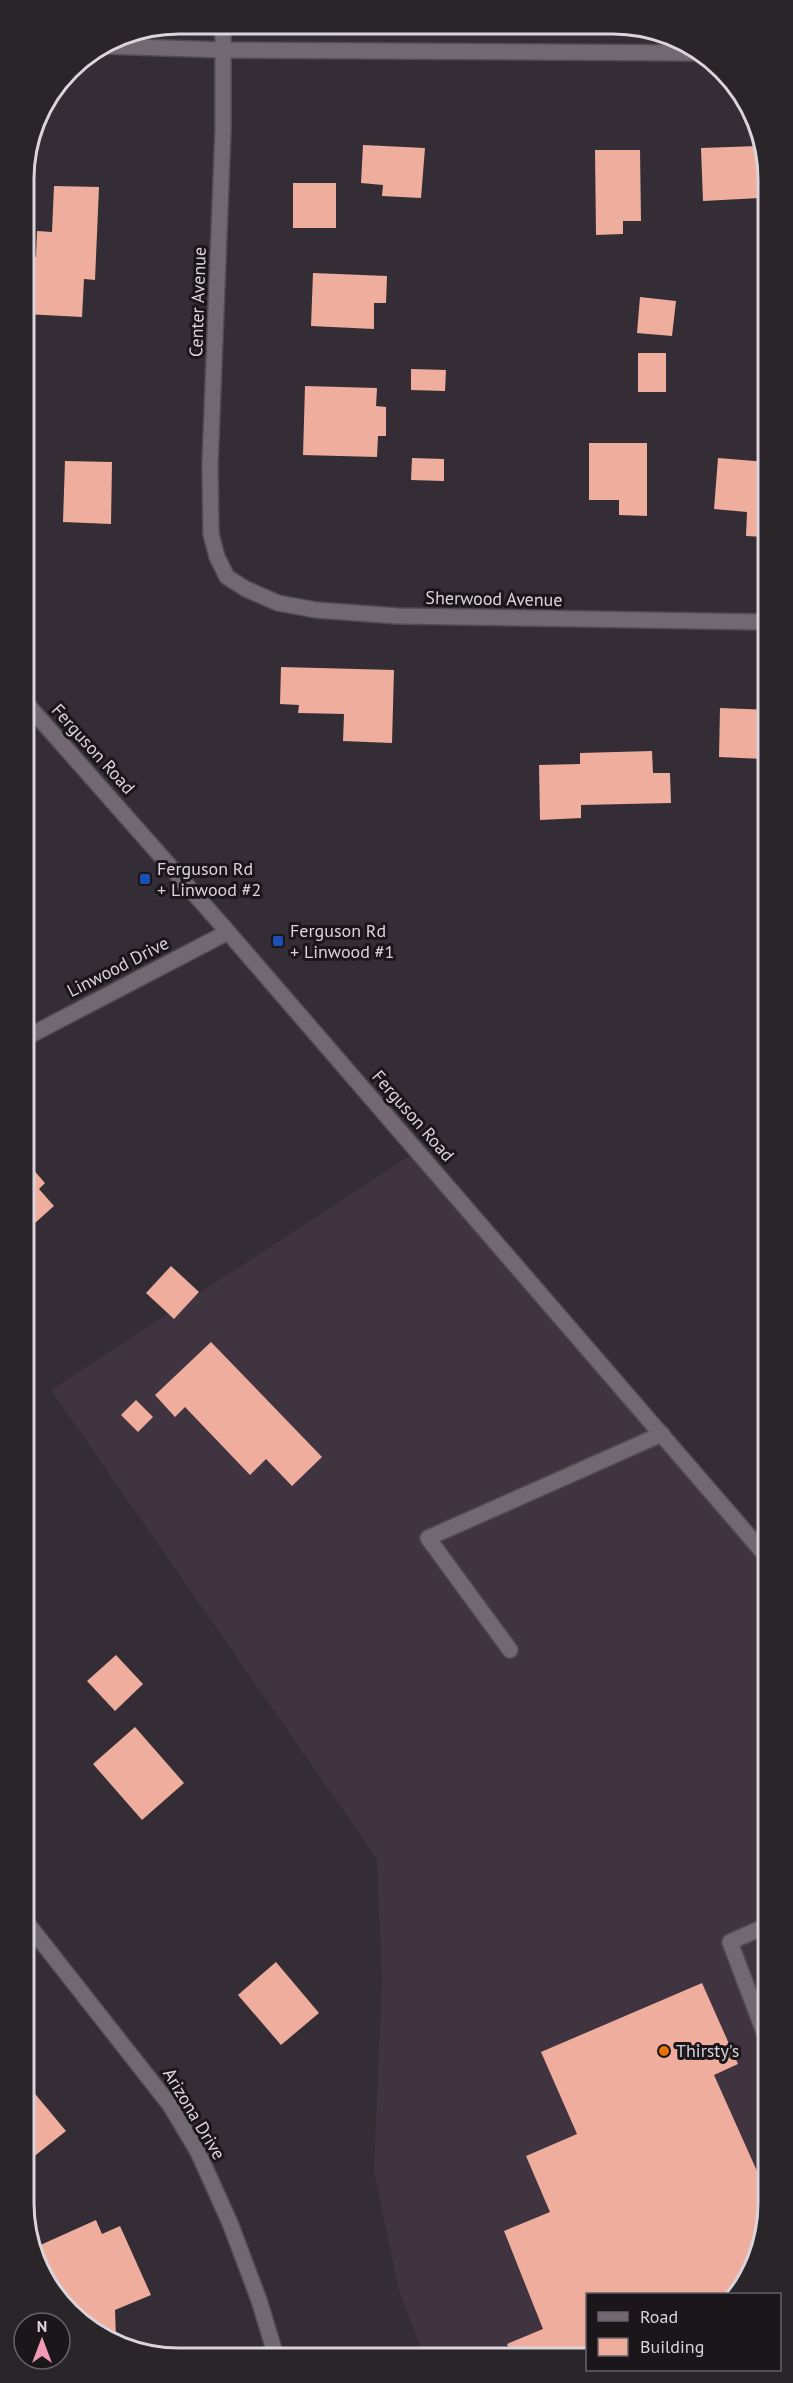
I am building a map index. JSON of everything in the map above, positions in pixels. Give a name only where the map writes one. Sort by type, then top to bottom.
[{"type":"street","name":"Center Avenue","points":[[223,35],[224,130],[210,465],[211,534],[217,556],[227,578]]},
{"type":"street","points":[[122,47],[224,50],[684,53]]},
{"type":"street","name":"Sherwood Avenue","points":[[227,578],[246,590],[278,603],[316,610],[398,616],[758,622]]},
{"type":"street","name":"Ferguson Road","points":[[35,713],[228,932],[758,1546]]},
{"type":"street","name":"Linwood Drive","points":[[35,1034],[228,932]]},
{"type":"street","points":[[510,1650],[428,1538],[662,1434]]},
{"type":"street","points":[[758,1929],[730,1942],[758,2016]]},
{"type":"street","name":"Arizona Drive","points":[[34,1932],[170,2105],[198,2152],[230,2223],[259,2300],[274,2348]]},
{"type":"shaded area","points":[[417,1151],[758,1546],[758,2213],[754,2241],[739,2276],[727,2293],[586,2293],[586,2348],[421,2348],[399,2290],[374,2172],[382,1980],[377,1859],[51,1390]]},
{"type":"building","points":[[363,145],[425,148],[421,198],[382,196],[383,185],[361,183]]},
{"type":"building","points":[[755,146],[758,170],[758,198],[703,201],[701,148]]},
{"type":"building","points":[[595,150],[640,150],[641,221],[623,221],[623,234],[596,235]]},
{"type":"building","points":[[293,183],[336,183],[336,228],[293,228]]},
{"type":"building","points":[[54,186],[99,187],[95,280],[84,279],[82,317],[35,315],[37,231],[52,232]]},
{"type":"building","points":[[313,273],[387,276],[386,303],[374,303],[374,329],[311,326]]},
{"type":"building","points":[[640,297],[676,301],[672,336],[637,333]]},
{"type":"building","points":[[638,353],[666,353],[666,392],[638,392]]},
{"type":"building","points":[[411,369],[446,370],[445,391],[411,390]]},
{"type":"building","points":[[305,386],[377,388],[376,406],[386,407],[386,436],[378,436],[377,457],[303,455]]},
{"type":"building","points":[[589,443],[647,443],[647,516],[619,515],[619,500],[589,500]]},
{"type":"building","points":[[412,458],[444,459],[444,481],[411,480]]},
{"type":"building","points":[[718,458],[758,461],[758,537],[746,536],[747,512],[714,509]]},
{"type":"building","points":[[65,461],[112,462],[111,524],[63,522]]},
{"type":"building","points":[[281,667],[394,670],[392,743],[343,741],[344,714],[298,713],[299,705],[280,704]]},
{"type":"building","points":[[720,708],[758,710],[758,759],[719,757]]},
{"type":"building","points":[[652,751],[653,773],[670,773],[671,803],[581,805],[581,818],[540,820],[539,765],[580,764],[580,753]]},
{"type":"building","points":[[35,1171],[45,1183],[39,1189],[54,1206],[34,1223]]},
{"type":"building","points":[[171,1266],[199,1292],[174,1319],[146,1293]]},
{"type":"building","points":[[211,1342],[322,1457],[292,1486],[266,1459],[250,1475],[185,1407],[175,1417],[155,1395]]},
{"type":"building","points":[[136,1400],[153,1417],[138,1432],[121,1415]]},
{"type":"building","points":[[116,1655],[143,1684],[115,1711],[87,1681]]},
{"type":"building","points":[[135,1727],[184,1783],[142,1820],[93,1764]]},
{"type":"building","points":[[276,1962],[319,2013],[281,2045],[238,1995]]},
{"type":"building","points":[[702,1983],[738,2064],[714,2075],[758,2173],[758,2213],[754,2241],[739,2276],[727,2293],[586,2293],[586,2348],[509,2348],[507,2344],[543,2329],[504,2231],[550,2212],[526,2156],[577,2134],[541,2052]]},
{"type":"building","points":[[34,2093],[66,2131],[34,2156]]},
{"type":"building","points":[[96,2220],[102,2234],[120,2226],[151,2295],[115,2310],[115,2334],[91,2319],[64,2292],[41,2245]]},
{"type":"place","name":"Ferguson Rd + Linwood #2","points":[[145,879]]},
{"type":"place","name":"Ferguson Rd + Linwood #1","points":[[278,941]]},
{"type":"place","name":"Thirsty's","points":[[664,2051]]}]
